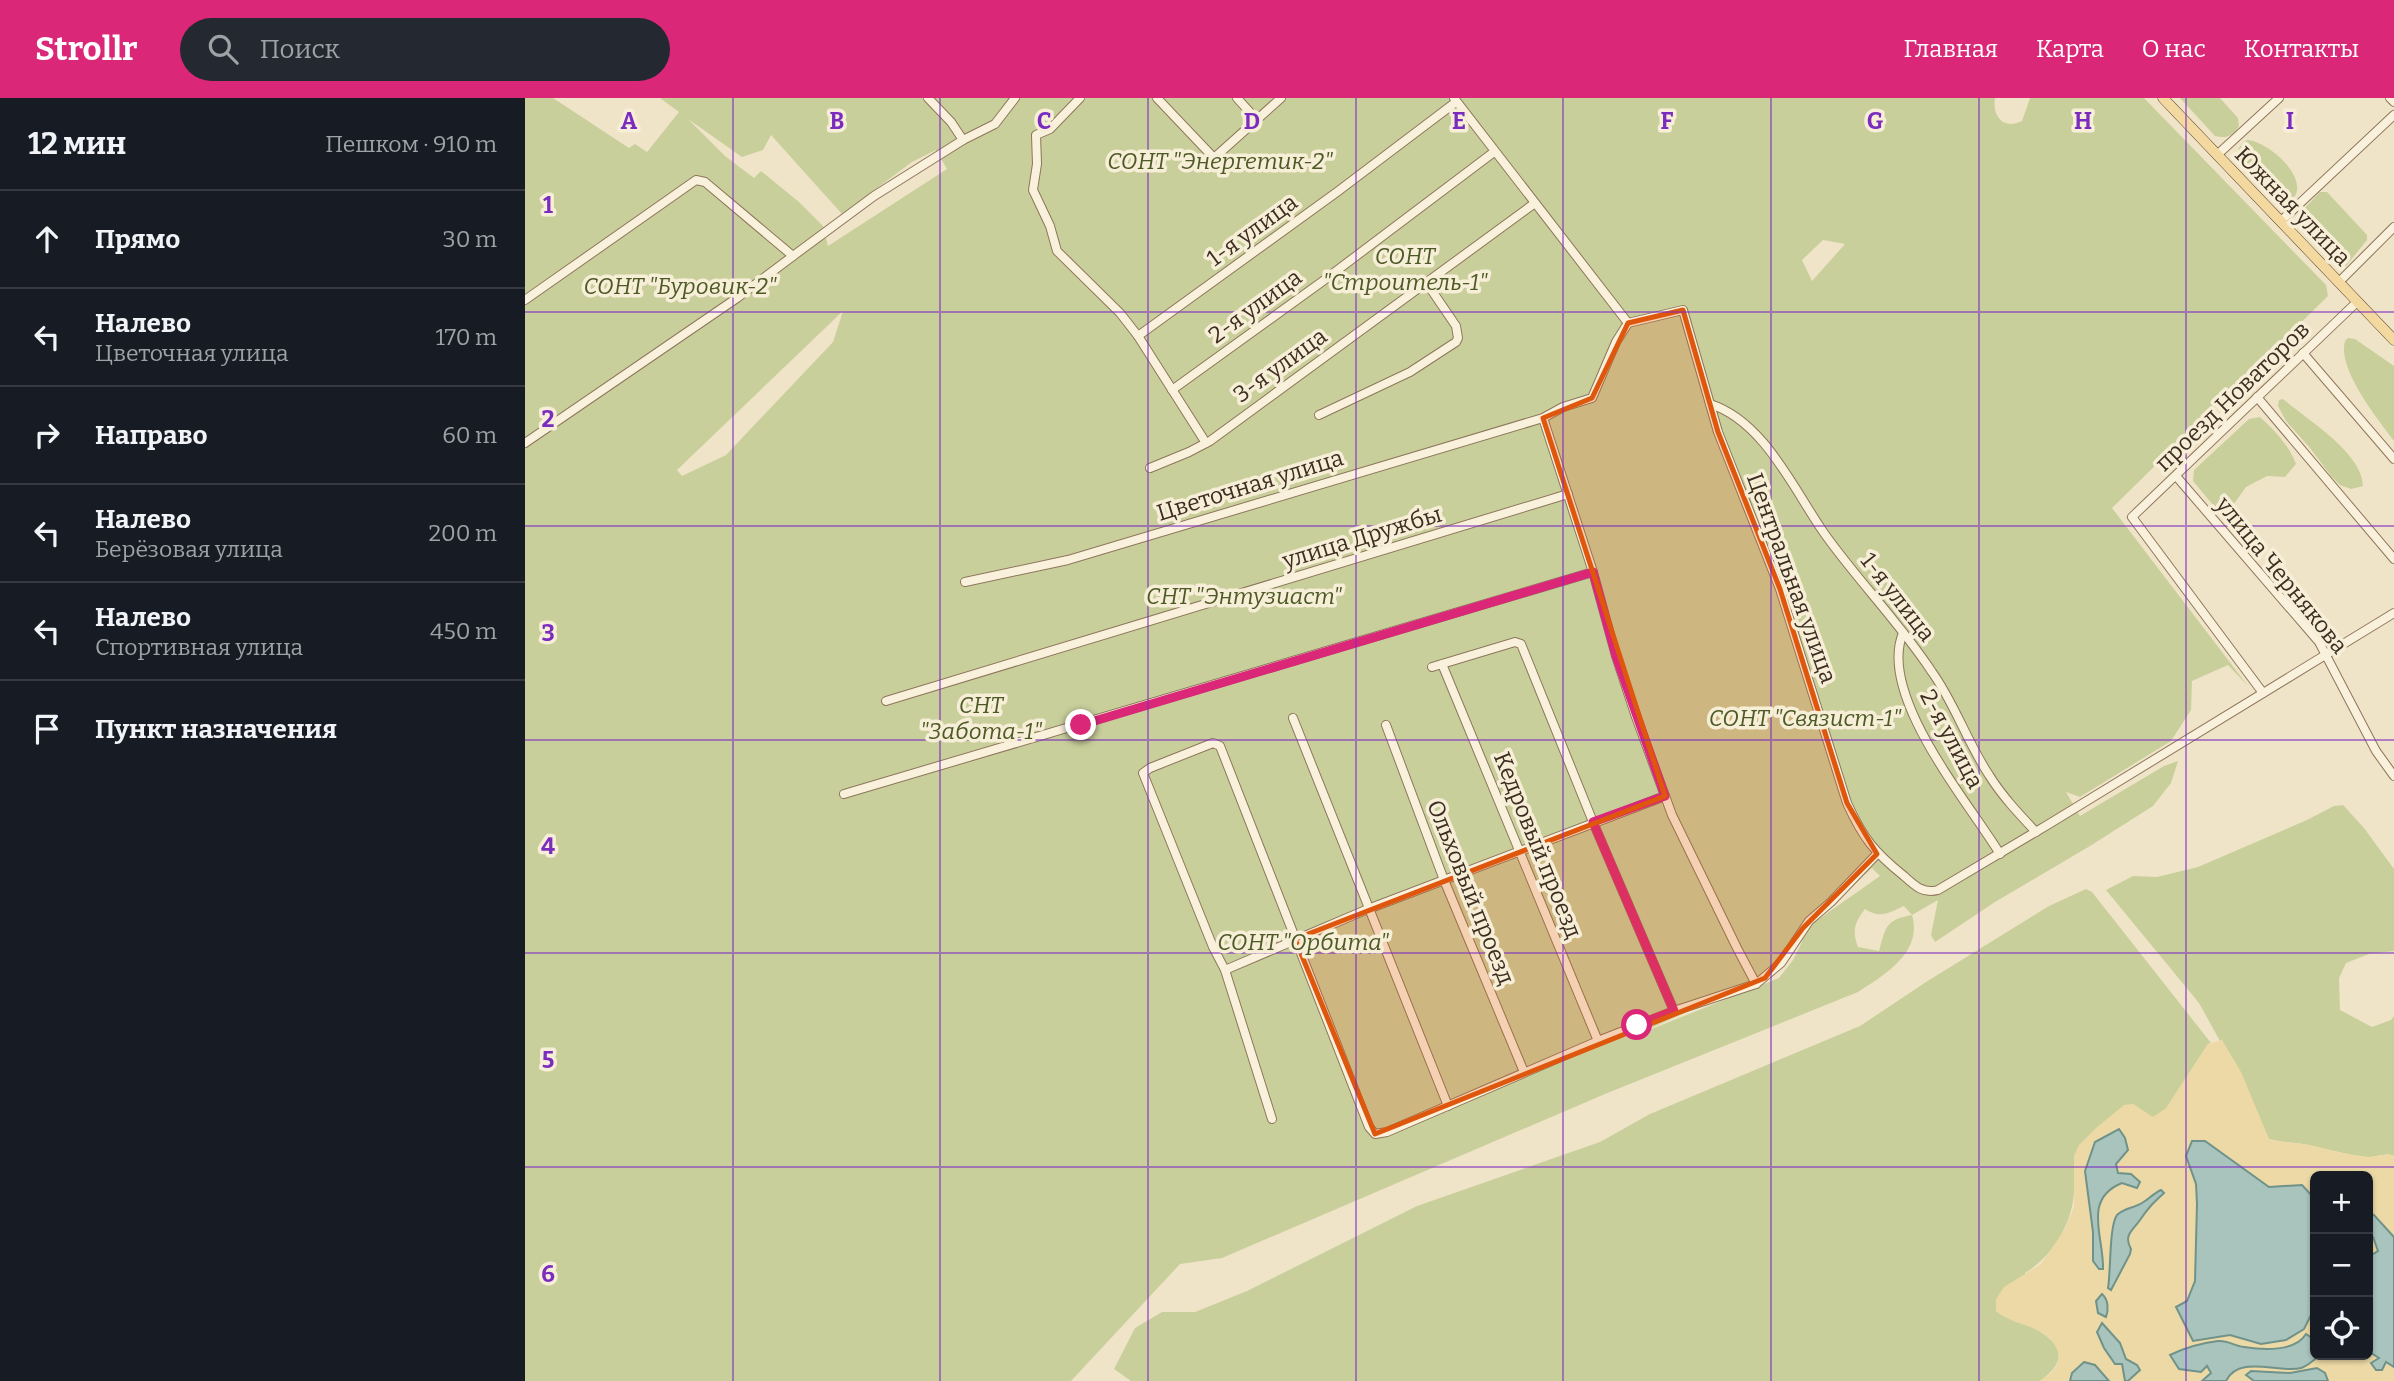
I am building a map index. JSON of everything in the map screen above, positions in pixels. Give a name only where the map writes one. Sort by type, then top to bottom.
[{"type":"main road","name":"Южная улица","points":[[2163,98],[2394,340]]},
{"type":"street","points":[[928,98],[951,122],[963,140]]},
{"type":"street","points":[[525,443],[703,322],[874,196],[963,140],[995,124],[1015,98]]},
{"type":"street","points":[[1081,98],[1050,129],[1035,135],[1037,164],[1033,190],[1050,226],[1057,251],[1111,303],[1137,336],[1206,443]]},
{"type":"street","points":[[1157,98],[1215,158],[1281,98]]},
{"type":"street","points":[[1237,98],[1256,118]]},
{"type":"street","points":[[2217,155],[2279,98]]},
{"type":"street","points":[[2390,98],[2394,102]]},
{"type":"street","points":[[1455,100],[1628,323]]},
{"type":"street","name":"1-я улица","points":[[1137,336],[1327,200],[1455,100]]},
{"type":"street","points":[[2281,221],[2394,115]]},
{"type":"street","name":"2-я улица","points":[[1172,390],[1494,152]]},
{"type":"street","points":[[525,300],[696,180],[705,182],[793,256]]},
{"type":"street","name":"3-я улица","points":[[1150,468],[1206,443],[1535,203]]},
{"type":"street","points":[[2339,282],[2394,227]]},
{"type":"street","points":[[1319,415],[1410,372],[1456,342],[1456,326],[1426,282]]},
{"type":"street","name":"проезд Новаторов","points":[[2263,693],[2132,517],[2357,302]]},
{"type":"street","name":"Центральная улица","points":[[1628,323],[1683,310],[1727,457],[1780,589],[1847,803],[1863,835],[1877,854],[1918,888],[1929,892],[1938,890],[2000,854]]},
{"type":"street","name":"Цветочная улица","points":[[965,582],[1068,560],[1543,418],[1563,407],[1593,398],[1616,342],[1628,323]]},
{"type":"street","points":[[2303,354],[2394,459]]},
{"type":"street","points":[[2257,397],[2394,559]]},
{"type":"street","name":"1-я улица","points":[[1710,404],[1728,411],[1762,440],[1830,541],[1944,690],[1988,775],[2036,832]]},
{"type":"street","points":[[1543,418],[1593,572],[1627,691],[1665,796],[1696,867],[1756,984]]},
{"type":"street","name":"улица Чернякова","points":[[2176,476],[2327,654],[2376,751],[2394,776]]},
{"type":"street","name":"улица Дружбы","points":[[886,701],[1568,494]]},
{"type":"street","points":[[844,794],[1593,572]]},
{"type":"street","points":[[2000,854],[2394,612]]},
{"type":"street","name":"2-я улица","points":[[1903,634],[1898,652],[1899,671],[1908,700],[1940,765],[2000,854]]},
{"type":"street","points":[[1432,667],[1515,642],[1521,644],[1674,1011]]},
{"type":"street","name":"Кедровый проезд","points":[[1442,664],[1598,1041]]},
{"type":"street","points":[[1293,718],[1448,1106]]},
{"type":"street","name":"Ольховый проезд","points":[[1386,725],[1444,880],[1524,1072]]},
{"type":"street","points":[[1272,1119],[1224,970],[1143,773],[1150,768],[1213,744],[1220,746],[1369,1127],[1375,1134],[1387,1132],[1674,1011],[1756,984],[1773,972],[1809,921],[1877,854]]},
{"type":"street","points":[[1224,970],[1368,909],[1665,796]]},
{"type":"highlighted area","points":[[1683,310],[1718,432],[1780,589],[1847,803],[1877,854],[1803,928],[1765,978],[1375,1134],[1295,939],[1665,796],[1543,418],[1592,398],[1628,323]]},
{"type":"green space","points":[[525,98],[553,98],[629,148],[635,144],[647,152],[679,112],[660,98],[1995,98],[1997,116],[2010,124],[2022,121],[2030,98],[2144,98],[2326,285],[2328,296],[2112,508],[2248,686],[2228,665],[2192,681],[2191,710],[2171,741],[2080,797],[2066,792],[2080,816],[2164,766],[2178,761],[2171,783],[2153,806],[1995,902],[1935,942],[1931,935],[1938,900],[1912,915],[1914,928],[1907,951],[1890,970],[1858,992],[1605,1094],[1222,1258],[1180,1264],[1071,1381],[525,1381]],"holes":[[[688,119],[742,157],[763,150],[771,135],[842,214],[912,162],[936,150],[947,169],[828,246],[823,226],[799,202],[761,171],[754,178],[725,156]],[[1823,240],[1845,244],[1812,281],[1802,260]],[[843,311],[833,342],[726,455],[682,476],[677,470]],[[1872,868],[1880,876],[1816,921]],[[1904,906],[1912,915],[1896,919],[1888,926],[1879,951],[1858,947],[1855,927],[1865,909],[1880,914]],[[1803,940],[1793,960],[1779,978],[1629,1038],[1753,982]]]},
{"type":"green space","points":[[2180,98],[2220,98],[2238,118],[2239,126],[2229,136],[2215,136]]},
{"type":"green space","points":[[2247,140],[2269,149],[2289,168],[2297,189],[2293,199],[2282,206],[2238,159],[2239,148]]},
{"type":"green space","points":[[2320,192],[2327,192],[2367,235],[2367,240],[2346,266],[2341,265],[2301,226],[2301,212]]},
{"type":"green space","points":[[2348,338],[2355,339],[2394,366],[2394,441],[2353,379],[2344,352]]},
{"type":"green space","points":[[2283,399],[2343,449],[2360,473],[2363,486],[2351,489],[2340,485],[2331,476],[2286,421],[2278,406],[2279,400]]},
{"type":"green space","points":[[2260,417],[2285,444],[2296,464],[2285,477],[2267,476],[2246,487],[2229,511],[2218,511],[2193,481],[2194,470],[2249,419]]},
{"type":"green space","points":[[2343,805],[2394,869],[2394,951],[2369,954],[2346,963],[2339,978],[2340,1010],[2372,1027],[2391,1020],[2394,1016],[2394,1156],[2360,1156],[2269,1139],[2222,1040],[2220,1041],[2199,1003],[2106,890],[2133,876],[2157,877],[2198,867],[2334,806]]},
{"type":"green space","points":[[2086,889],[2092,892],[2211,1043],[2166,1109],[2153,1118],[2133,1104],[2074,1190],[2070,1214],[2060,1238],[2044,1258],[2025,1273],[2026,1324],[2053,1342],[2059,1356],[2051,1372],[2040,1381],[1131,1381],[1114,1369],[1135,1328],[1162,1312],[1195,1312],[1247,1291],[1417,1206],[1600,1142],[1650,1114],[1860,1026],[2049,906]]},
{"type":"sand","points":[[2222,1040],[2241,1072],[2269,1139],[2360,1156],[2394,1156],[2394,1381],[2040,1381],[2052,1372],[2057,1364],[2057,1349],[2052,1341],[2038,1330],[1996,1311],[1996,1299],[2004,1287],[2041,1264],[2065,1229],[2074,1207],[2074,1156],[2079,1145],[2124,1105],[2133,1104],[2153,1117],[2166,1108],[2208,1044]]},
{"type":"water","points":[[2119,1129],[2128,1150],[2116,1164],[2118,1173],[2131,1174],[2140,1182],[2137,1188],[2122,1183],[2102,1199],[2098,1220],[2103,1269],[2099,1269],[2093,1261],[2093,1232],[2085,1171],[2095,1142]]},
{"type":"water","points":[[2192,1141],[2205,1141],[2269,1187],[2302,1185],[2310,1194],[2310,1317],[2304,1329],[2286,1340],[2261,1344],[2230,1335],[2193,1341],[2176,1307],[2187,1301],[2195,1281],[2196,1184],[2186,1156]]},
{"type":"water","points":[[2161,1190],[2164,1193],[2130,1233],[2130,1254],[2111,1290],[2108,1288],[2111,1238],[2117,1215]]},
{"type":"water","points":[[2373,1214],[2394,1237],[2394,1367],[2386,1362],[2382,1370],[2376,1370],[2371,1363],[2379,1358],[2373,1354],[2373,1254],[2378,1251],[2373,1237]]},
{"type":"water","points":[[2102,1294],[2107,1304],[2106,1317],[2098,1313],[2096,1301]]},
{"type":"water","points":[[2102,1323],[2120,1343],[2126,1359],[2140,1370],[2128,1381],[2125,1381],[2122,1364],[2115,1364],[2104,1348],[2097,1332]]},
{"type":"water","points":[[2306,1334],[2310,1337],[2310,1360],[2314,1360],[2306,1366],[2292,1369],[2240,1368],[2226,1381],[2202,1381],[2211,1373],[2207,1366],[2201,1372],[2179,1369],[2170,1355],[2193,1346],[2218,1341],[2269,1349],[2287,1347],[2301,1340]]},
{"type":"water","points":[[2084,1362],[2095,1365],[2109,1381],[2070,1381],[2072,1373]]},
{"type":"water","points":[[2317,1368],[2325,1373],[2328,1381],[2254,1381],[2246,1375],[2251,1371],[2290,1373]]},
{"type":"route","points":[[1081,725],[1593,572],[1616,656],[1665,796],[1593,822],[1674,1011],[1637,1025]]},
{"type":"park label","name":"СОНТ \"Энергетик-2\"","points":[[1220,161]]},
{"type":"park label","name":"СОНТ \"Строитель-1\"","points":[[1405,269]]},
{"type":"park label","name":"СОНТ \"Буровик-2\"","points":[[680,286]]},
{"type":"park label","name":"СНТ \"Энтузиаст\"","points":[[1244,596]]},
{"type":"park label","name":"СНТ \"Забота-1\"","points":[[981,718]]},
{"type":"park label","name":"СОНТ \"Связист-1\"","points":[[1805,718]]},
{"type":"park label","name":"СОНТ \"Орбита\"","points":[[1303,942]]}]
